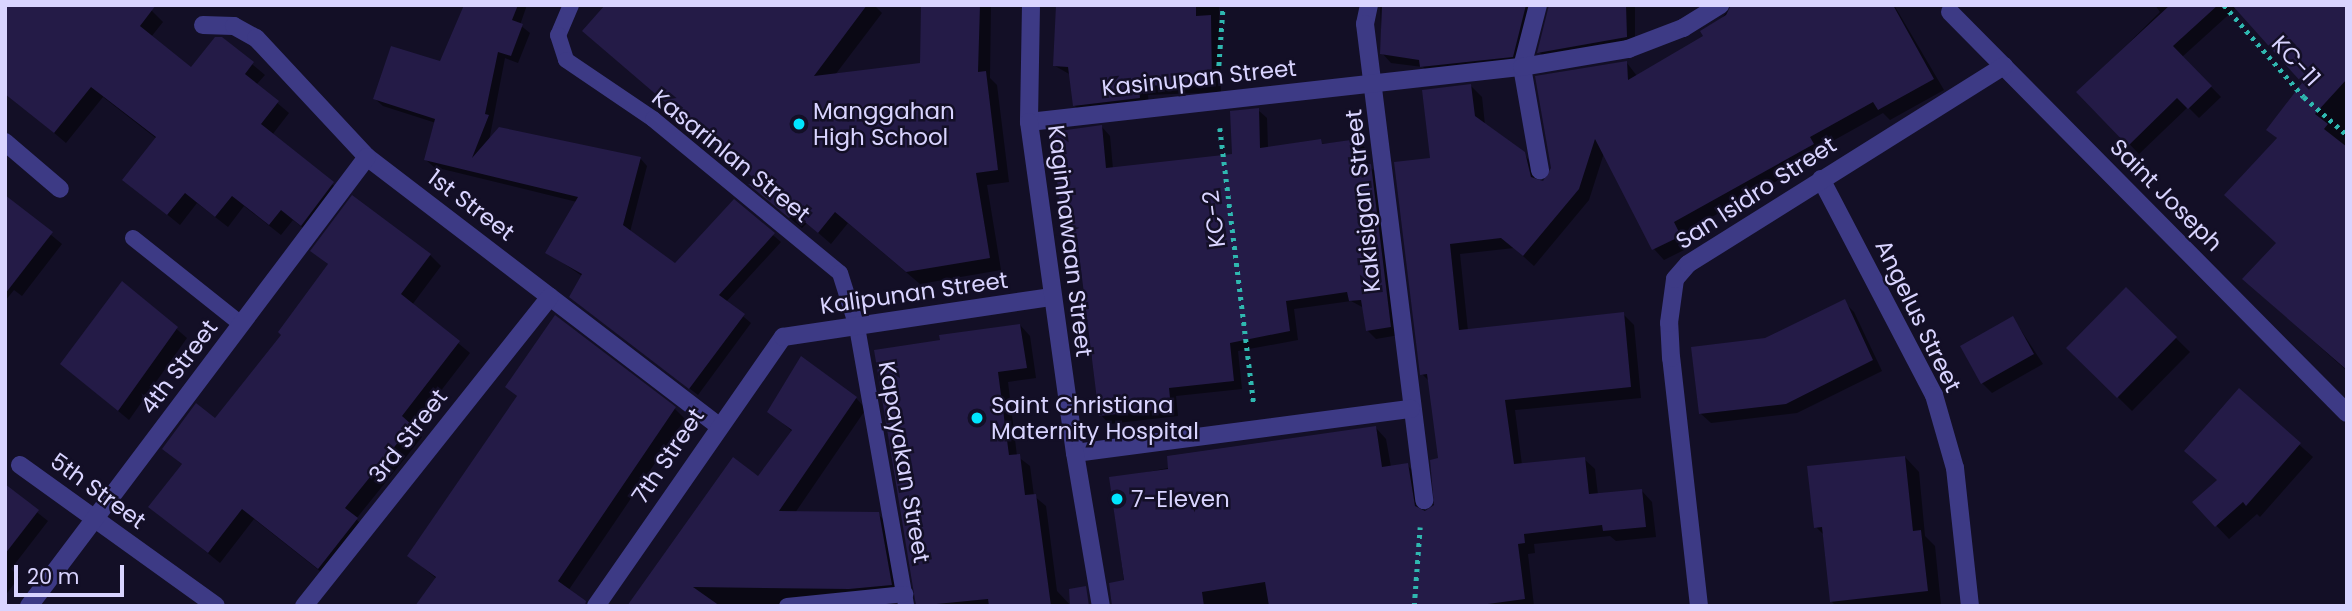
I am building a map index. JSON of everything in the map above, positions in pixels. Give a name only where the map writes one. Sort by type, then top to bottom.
[{"type":"street","name":"Kaginhawaan Street","points":[[1031,5],[1029,122],[1074,453],[1101,606]]},
{"type":"street","points":[[1369,5],[1365,24],[1375,84]]},
{"type":"street","points":[[1538,5],[1522,67],[1539,170]]},
{"type":"street","name":"Kakisigan Street","points":[[1424,500],[1411,408],[1375,84],[1522,67],[1628,49],[1683,28],[1720,5]]},
{"type":"street","name":"Saint Joseph","points":[[1950,12],[2347,413]]},
{"type":"street","name":"1st Street","points":[[203,25],[234,26],[256,38],[367,157],[719,426]]},
{"type":"street","name":"San Isidro Street","points":[[1699,606],[1671,358],[1669,310],[1675,279],[1688,264],[2004,66]]},
{"type":"street","name":"Kasinupan Street","points":[[1029,122],[1217,99],[1375,84]]},
{"type":"street","points":[[5,142],[60,189]]},
{"type":"street","name":"4th Street","points":[[29,606],[367,157]]},
{"type":"street","name":"Angelus Street","points":[[1821,179],[1934,396],[1955,468],[1970,606]]},
{"type":"street","name":"3rd Street","points":[[304,606],[550,297]]},
{"type":"street","name":"Kalipunan Street","points":[[783,337],[1052,297]]},
{"type":"street","name":"7th Street","points":[[596,606],[783,337]]},
{"type":"street","points":[[1074,453],[1411,408]]},
{"type":"street","name":"5th Street","points":[[20,465],[216,606]]},
{"type":"lane","name":"Kasarinlan Street","points":[[570,5],[558,35],[566,60],[575,69],[653,119],[839,273],[857,327]]},
{"type":"lane","points":[[133,238],[241,324]]},
{"type":"lane","name":"Kapayakan Street","points":[[857,327],[906,600]]},
{"type":"lane","points":[[787,606],[906,600]]},
{"type":"path","name":"KC-2","points":[[1223,5],[1217,99],[1257,428]]},
{"type":"path","name":"KC-11","points":[[2224,5],[2304,97],[2347,135]]},
{"type":"path","points":[[1414,606],[1412,587],[1424,500]]},
{"type":"building","points":[[5,5],[156,5],[140,26],[191,67],[215,37],[222,37],[254,62],[245,74],[279,101],[261,124],[334,182],[301,226],[281,210],[269,225],[232,196],[215,217],[185,193],[167,215],[122,180],[156,137],[91,87],[54,133],[5,94]]},
{"type":"building","points":[[464,5],[518,5],[512,20],[523,24],[511,56],[498,52],[485,114],[489,115],[472,158],[499,127],[641,157],[623,225],[675,263],[734,199],[775,233],[719,295],[745,314],[689,389],[569,297],[582,274],[545,253],[578,197],[424,160],[435,119],[373,99],[391,46],[440,61]]},
{"type":"building","name":"Manggahan High School","points":[[605,5],[867,5],[814,76],[920,63],[921,5],[980,5],[978,72],[986,71],[998,170],[976,173],[990,258],[906,272],[835,212],[818,233],[794,213],[789,218],[748,184],[763,186],[582,31]]},
{"type":"building","points":[[1056,5],[1196,5],[1196,16],[1211,15],[1212,84],[1139,86],[1140,98],[1073,106],[1068,67],[1053,66]]},
{"type":"building","points":[[1382,5],[1526,5],[1513,57],[1420,67],[1419,60],[1380,54]]},
{"type":"building","points":[[1549,5],[1626,5],[1627,37],[1537,53]]},
{"type":"building","points":[[1731,5],[1893,5],[1934,79],[1878,110],[1873,102],[1810,137],[1814,144],[1674,222],[1681,236],[1652,250],[1595,139],[1579,189],[1523,256],[1501,238],[1450,244],[1459,330],[1624,312],[1631,387],[1505,400],[1514,464],[1585,457],[1589,494],[1642,489],[1646,527],[1603,531],[1602,525],[1524,534],[1525,543],[1518,544],[1525,599],[1473,606],[1269,606],[1265,582],[1202,592],[1204,606],[1112,606],[1109,583],[1124,580],[1109,477],[1168,469],[1167,456],[1376,426],[1382,467],[1408,463],[1415,506],[1425,511],[1434,505],[1430,460],[1438,458],[1427,374],[1420,375],[1394,162],[1430,158],[1422,90],[1471,84],[1475,116],[1525,152],[1531,177],[1543,181],[1551,168],[1535,76],[1627,61],[1628,80],[1703,36],[1700,31],[1726,15]]},
{"type":"building","points":[[2170,5],[2218,5],[2173,46],[2212,86],[2188,109],[2177,98],[2128,146],[2076,92]]},
{"type":"building","points":[[2232,5],[2347,5],[2347,79],[2315,114],[2328,124],[2324,129],[2347,147],[2347,370],[2242,279],[2276,243],[2224,195],[2277,138],[2266,130],[2302,83]]},
{"type":"building","points":[[1259,108],[1260,148],[1321,139],[1322,144],[1358,139],[1361,165],[1371,164],[1391,327],[1366,331],[1361,300],[1349,301],[1347,292],[1286,301],[1290,331],[1230,343],[1234,381],[1169,388],[1171,408],[1099,416],[1077,237],[1063,238],[1052,132],[1102,125],[1106,168],[1232,154],[1230,111]]},
{"type":"building","points":[[5,195],[53,232],[5,294]]},
{"type":"building","points":[[352,195],[431,254],[401,294],[460,341],[402,416],[412,425],[345,508],[358,518],[318,569],[242,509],[208,553],[148,507],[182,464],[162,449],[196,403],[215,418],[281,335],[278,332],[328,264],[310,251]]},
{"type":"building","points":[[122,281],[178,327],[118,411],[60,364]]},
{"type":"building","points":[[2126,287],[2177,337],[2117,398],[2066,348]]},
{"type":"building","points":[[1845,299],[1873,360],[1786,404],[1699,414],[1691,347],[1765,338]]},
{"type":"building","points":[[555,315],[676,407],[558,581],[586,601],[585,606],[415,606],[436,577],[407,556],[517,396],[505,387]]},
{"type":"building","points":[[2013,316],[2034,354],[1981,384],[1960,346]]},
{"type":"building","points":[[1020,324],[1027,368],[998,372],[1009,455],[1020,454],[1025,495],[1036,494],[1051,606],[989,606],[988,599],[916,606],[874,350],[940,340],[939,335]]},
{"type":"building","points":[[801,356],[857,397],[779,511],[879,512],[892,585],[849,589],[693,587],[720,606],[627,606],[733,457],[758,476],[792,430],[767,412]]},
{"type":"building","points":[[2239,388],[2301,443],[2246,506],[2243,502],[2215,527],[2192,502],[2217,480],[2184,451]]},
{"type":"building","points":[[1905,456],[1913,531],[1921,530],[1928,591],[1830,602],[1822,527],[1814,528],[1807,466]]},
{"type":"building","points":[[5,484],[39,510],[5,554]]},
{"type":"building","points":[[1086,586],[1089,606],[1070,606],[1069,589]]},
{"type":"place","name":"Manggahan High School","points":[[799,124]]},
{"type":"place","name":"Saint Christiana Maternity Hospital","points":[[977,418]]},
{"type":"place","name":"7-Eleven","points":[[1117,499]]}]
